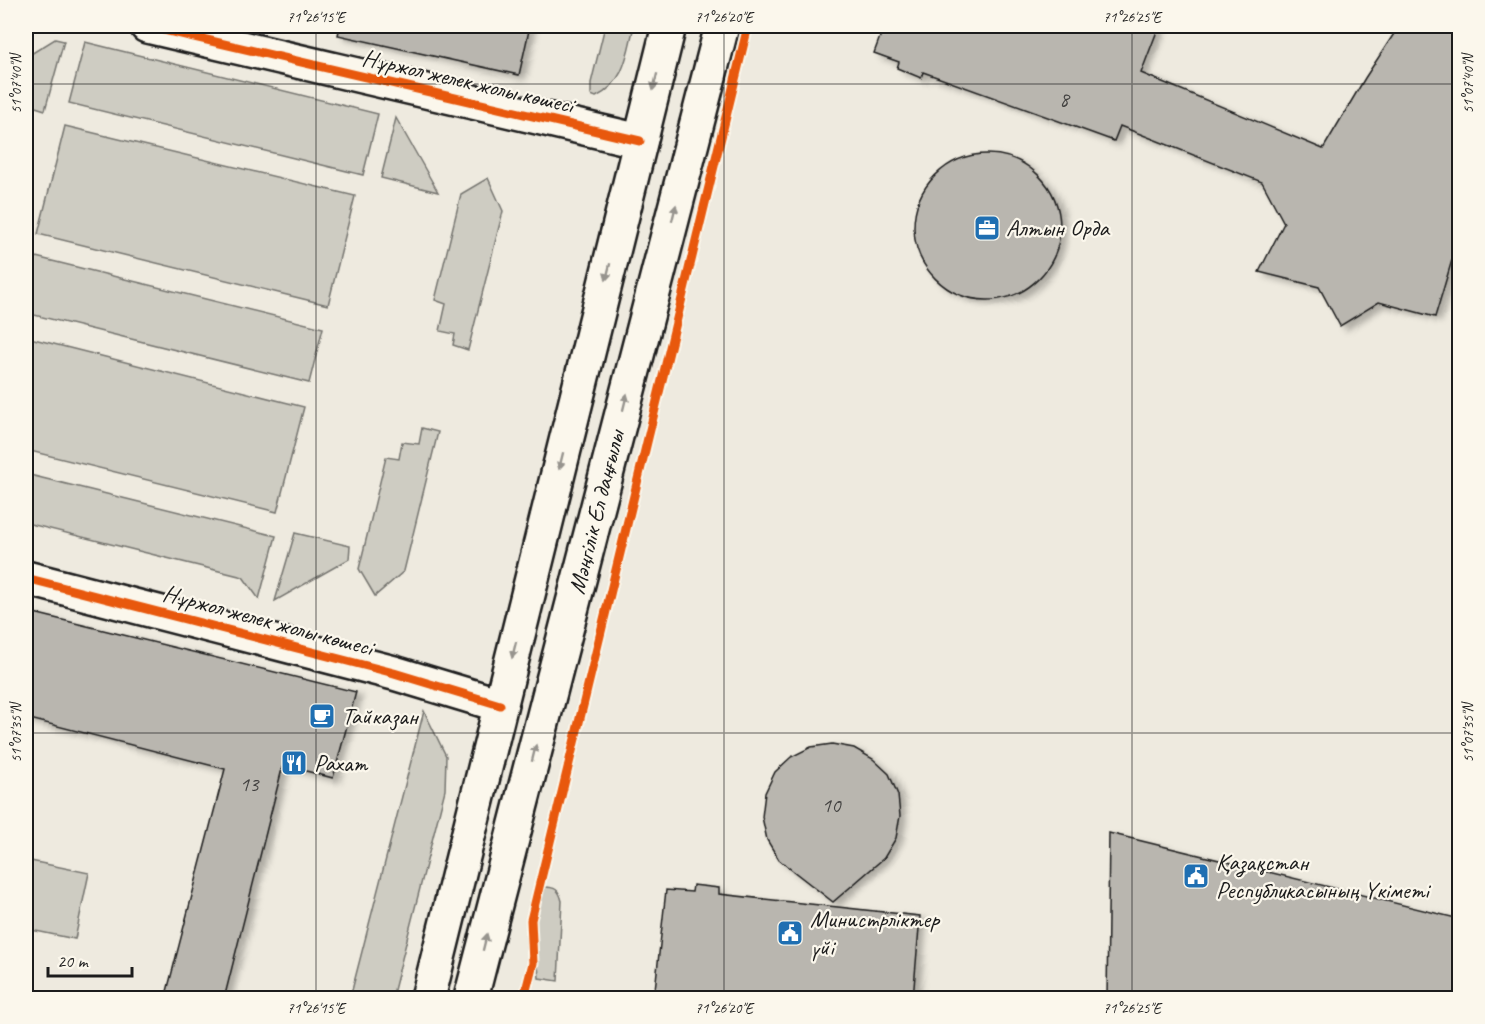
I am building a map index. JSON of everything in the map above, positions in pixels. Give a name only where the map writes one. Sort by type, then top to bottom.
[{"type":"main road","name":"Нұржол желек жолы көшесі","points":[[147,26],[640,141]]},
{"type":"main road","name":"Мәңгілік Ел даңғылы","points":[[428,999],[669,26]]},
{"type":"main road","name":"Мәңгілік Ел даңғылы","points":[[471,999],[722,26]]},
{"type":"main road","name":"Нұржол желек жолы көшесі","points":[[26,578],[394,673],[500,705]]},
{"type":"shaded area","points":[[605,26],[634,26],[627,57],[619,76],[606,91],[596,97],[591,95],[591,83]]},
{"type":"shaded area","points":[[55,39],[64,41],[45,110],[26,104],[26,57]]},
{"type":"shaded area","points":[[85,42],[378,114],[363,175],[69,103]]},
{"type":"shaded area","points":[[396,118],[438,192],[381,178]]},
{"type":"shaded area","points":[[65,126],[355,196],[328,305],[38,234]]},
{"type":"shaded area","points":[[488,178],[503,211],[468,350],[453,345],[455,334],[440,331],[446,304],[435,300],[461,194]]},
{"type":"shaded area","points":[[36,257],[323,328],[309,383],[26,313],[26,297]]},
{"type":"shaded area","points":[[26,337],[304,407],[277,512],[26,450]]},
{"type":"shaded area","points":[[422,428],[438,432],[404,571],[375,596],[359,569],[386,457],[399,459],[402,442],[419,444]]},
{"type":"shaded area","points":[[26,474],[276,536],[259,599],[243,577],[26,523]]},
{"type":"shaded area","points":[[295,533],[350,546],[349,559],[275,601]]},
{"type":"shaded area","points":[[424,711],[446,756],[445,790],[392,998],[350,998]]},
{"type":"shaded area","points":[[26,860],[89,873],[75,939],[26,929]]},
{"type":"shaded area","points":[[543,887],[556,890],[562,901],[558,981],[539,978],[535,921]]},
{"type":"building","points":[[340,26],[530,26],[519,75],[338,35]]},
{"type":"building","points":[[884,26],[1159,26],[1141,73],[1323,149],[1399,26],[1460,26],[1460,255],[1452,260],[1435,317],[1379,302],[1340,326],[1319,287],[1259,272],[1284,223],[1262,182],[1120,126],[1114,141],[923,72],[921,78],[897,68],[899,62],[874,53]]},
{"type":"building","name":"Алтын Орда","points":[[987,154],[1015,160],[1038,176],[1054,199],[1060,227],[1054,255],[1038,278],[1015,294],[987,300],[959,294],[936,278],[920,255],[914,227],[920,199],[936,176],[959,160]]},
{"type":"building","points":[[26,611],[356,692],[333,778],[283,765],[224,999],[165,999],[225,769],[26,718]]},
{"type":"building","points":[[832,744],[854,748],[873,759],[889,774],[898,795],[900,816],[896,838],[884,858],[833,902],[779,860],[767,840],[762,817],[765,793],[775,772],[791,757],[811,747]]},
{"type":"building","name":"Қазақстан Республикасының Үкіметі","points":[[1109,833],[1460,919],[1460,999],[1107,999]]},
{"type":"building","name":"Министрліктер үйі","points":[[693,885],[719,888],[719,894],[920,916],[913,999],[654,999],[666,890],[692,892]]},
{"type":"cycle path","points":[[147,26],[640,141]]},
{"type":"cycle path","points":[[524,998],[533,963],[531,920],[748,26]]},
{"type":"cycle path","points":[[26,578],[394,673],[500,705]]},
{"type":"place","name":"Алтын Орда","points":[[987,228]]},
{"type":"place","name":"Тайказан","points":[[322,716]]},
{"type":"place","name":"Рахат","points":[[294,763]]},
{"type":"place","name":"Қазақстан Республикасының Үкіметі","points":[[1196,876]]},
{"type":"place","name":"Министрліктер үйі","points":[[790,933]]}]
